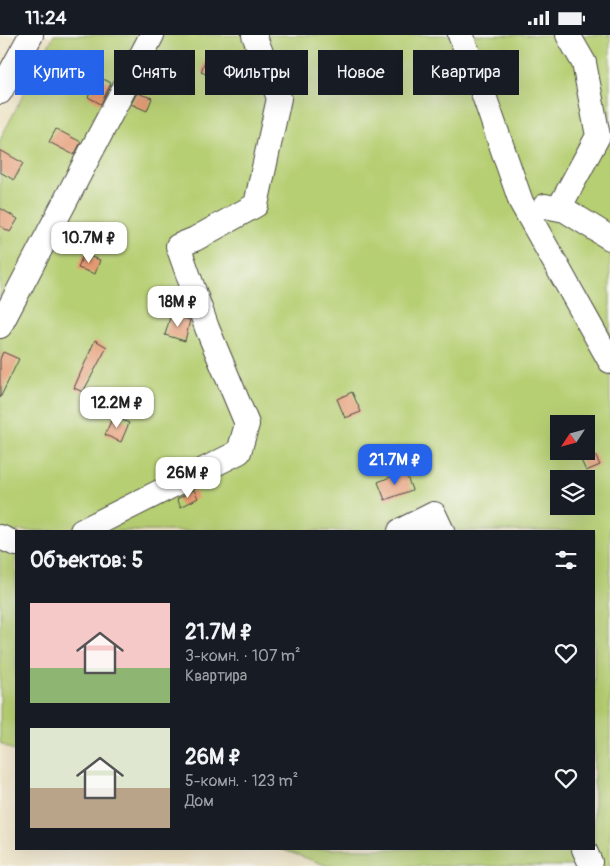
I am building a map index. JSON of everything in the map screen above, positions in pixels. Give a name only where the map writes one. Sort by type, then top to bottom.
[{"type":"street","points":[[0,92],[31,35]]},
{"type":"street","points":[[0,326],[152,35]]},
{"type":"street","points":[[84,530],[239,452],[247,424],[207,328],[178,246],[195,239],[256,205],[279,98],[254,35]]},
{"type":"street","points":[[460,35],[473,64],[521,202],[610,361]]},
{"type":"street","points":[[559,208],[598,136],[584,63],[568,35]]},
{"type":"street","points":[[521,202],[559,208],[610,237]]},
{"type":"street","points":[[402,530],[434,514],[442,530]]},
{"type":"street","points":[[0,537],[15,544]]},
{"type":"green space","points":[[54,35],[610,35],[610,866],[328,866],[284,850],[595,850],[595,530],[15,530],[15,751],[0,743],[0,140],[23,95],[104,95],[104,50],[46,50]]},
{"type":"building","points":[[205,61],[205,74],[201,72]]},
{"type":"building","points":[[104,80],[111,83],[101,104],[88,97],[89,95],[104,95]]},
{"type":"building","points":[[136,95],[152,98],[147,111],[131,104]]},
{"type":"building","points":[[56,129],[81,142],[74,155],[49,142]]},
{"type":"building","points":[[0,150],[23,163],[14,180],[0,172]]},
{"type":"building","points":[[0,208],[18,219],[10,232],[0,226]]},
{"type":"building","points":[[83,254],[100,260],[95,274],[78,268]]},
{"type":"building","points":[[171,314],[190,320],[185,341],[165,335]]},
{"type":"building","points":[[95,340],[107,347],[83,392],[74,388]]},
{"type":"building","points":[[3,352],[19,359],[0,398],[0,359]]},
{"type":"building","points":[[352,392],[361,412],[345,418],[337,399]]},
{"type":"building","points":[[113,416],[129,423],[121,442],[105,435]]},
{"type":"building","points":[[595,455],[600,465],[586,470],[581,460],[595,460]]},
{"type":"building","points":[[405,471],[412,490],[385,500],[378,482]]},
{"type":"building","points":[[194,490],[198,498],[181,507],[177,499]]}]
